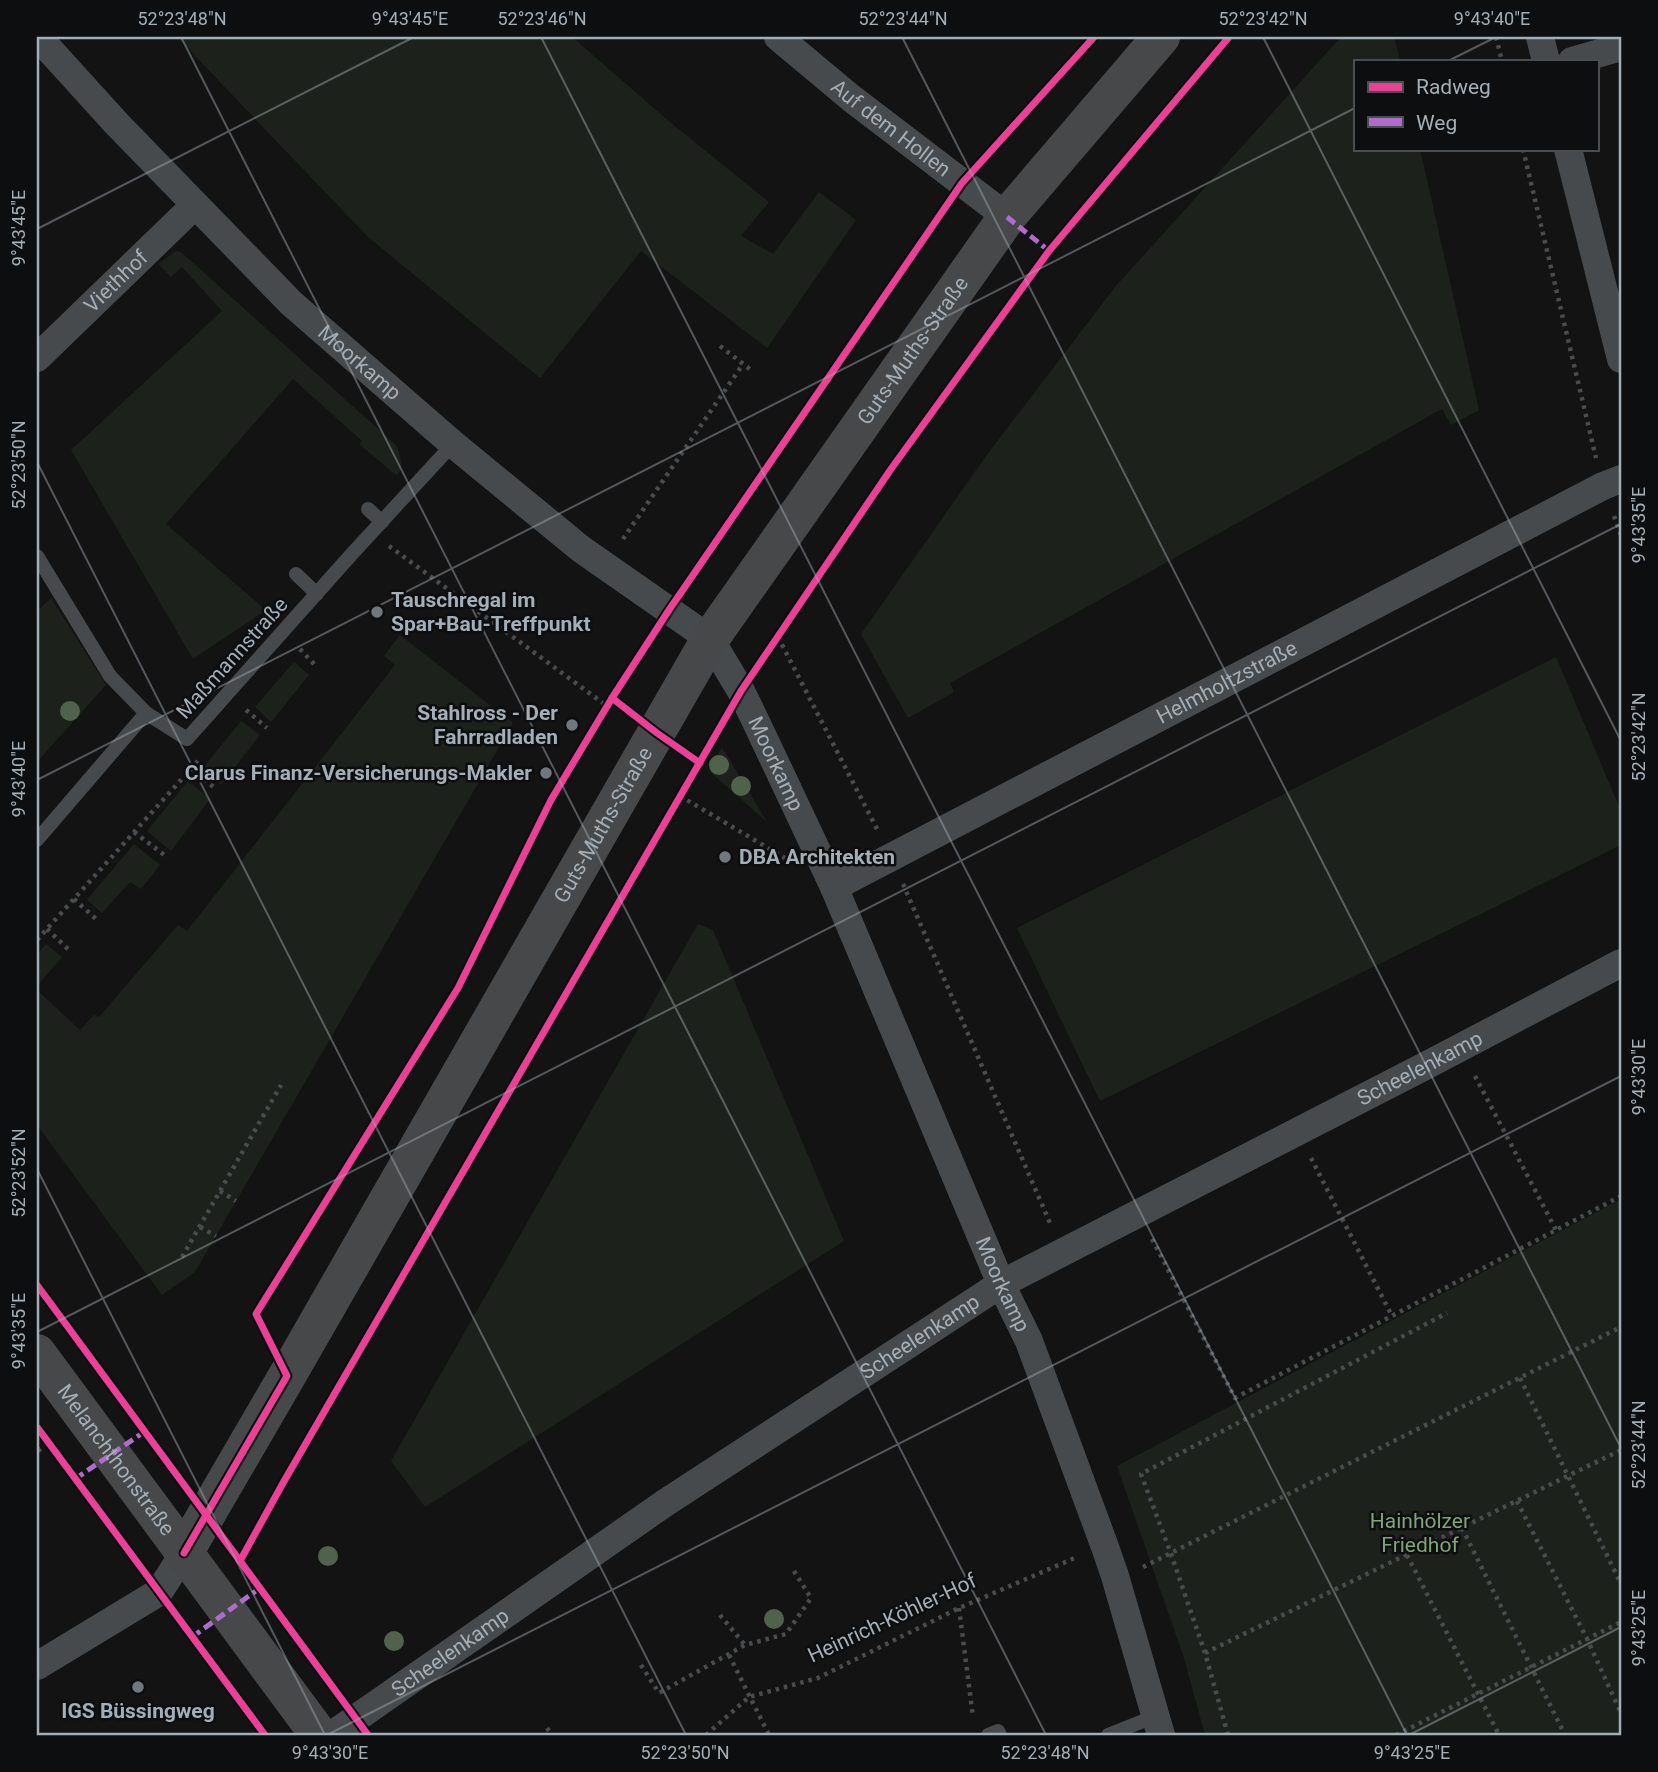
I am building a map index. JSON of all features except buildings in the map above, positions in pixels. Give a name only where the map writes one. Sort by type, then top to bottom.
[{"type":"street","name":"Moorkamp","points":[[38,37],[117,124],[291,303],[453,444],[581,549],[710,639],[741,691],[834,887],[1001,1284],[1029,1341],[1115,1576],[1159,1726]]},
{"type":"street","name":"Auf dem Hollen","points":[[778,37],[851,98],[1007,217]]},
{"type":"street","name":"Guts-Muths-Straße","points":[[184,1553],[710,639],[1007,217],[1161,37]]},
{"type":"street","points":[[1540,37],[1546,60]]},
{"type":"street","points":[[1576,60],[1621,47]]},
{"type":"street","points":[[1568,150],[1621,359]]},
{"type":"street","name":"Viethhof","points":[[37,358],[195,205]]},
{"type":"street","name":"Helmholtzstraße","points":[[834,887],[1612,482]]},
{"type":"street","name":"Scheelenkamp","points":[[332,1735],[665,1503],[1001,1284],[1460,1048],[1621,962]]},
{"type":"street","name":"Melanchthonstraße","points":[[37,1353],[319,1735]]},
{"type":"street","points":[[37,1666],[159,1592],[184,1553]]},
{"type":"lane","name":"Maßmannstraße","points":[[37,840],[146,713],[187,739],[453,444]]},
{"type":"lane","points":[[368,509],[377,527]]},
{"type":"lane","points":[[37,556],[110,676],[146,713]]},
{"type":"lane","points":[[296,574],[317,594]]},
{"type":"lane","points":[[1108,1735],[1159,1726]]},
{"type":"lane","points":[[988,1735],[998,1731],[1000,1735]]},
{"type":"path","points":[[1496,37],[1502,60]]},
{"type":"path","points":[[1523,150],[1612,482],[1621,535]]},
{"type":"path","points":[[720,346],[751,370]]},
{"type":"path","points":[[605,565],[743,364]]},
{"type":"path","points":[[377,527],[607,706]]},
{"type":"path","points":[[778,637],[891,857],[1062,1253]]},
{"type":"path","points":[[299,648],[316,666]]},
{"type":"path","points":[[244,709],[267,728]]},
{"type":"path","points":[[191,768],[217,790]]},
{"type":"path","points":[[680,796],[834,887]]},
{"type":"path","points":[[134,832],[167,857]]},
{"type":"path","points":[[74,899],[96,919]]},
{"type":"path","points":[[47,929],[69,950]]},
{"type":"path","points":[[1460,1048],[1556,1230]]},
{"type":"path","points":[[183,1257],[281,1085]]},
{"type":"path","points":[[1297,1132],[1392,1316]]},
{"type":"path","points":[[220,1191],[236,1201]]},
{"type":"path","points":[[1139,1214],[1235,1398],[1621,1196]]},
{"type":"path","points":[[200,1227],[216,1236]]},
{"type":"path","points":[[1228,1735],[1205,1653],[1141,1474],[1447,1313]]},
{"type":"path","points":[[1115,1576],[1151,1564],[1621,1327]]},
{"type":"path","points":[[1520,1378],[1621,1584]]},
{"type":"path","points":[[38,1451],[49,1443]]},
{"type":"path","points":[[1205,1653],[1621,1450]]},
{"type":"path","points":[[1517,1501],[1621,1713]]},
{"type":"path","points":[[1462,1528],[1565,1735]]},
{"type":"path","points":[[1407,1555],[1499,1735]]},
{"type":"path","points":[[641,1665],[659,1693],[745,1645],[786,1634],[811,1598],[792,1568]]},
{"type":"path","points":[[959,1608],[974,1723]]},
{"type":"path","points":[[720,1615],[745,1645]]},
{"type":"path","points":[[1396,1735],[1621,1622]]},
{"type":"path","points":[[729,1655],[769,1735]]},
{"type":"path","points":[[547,1728],[552,1735]]},
{"type":"green space","points":[[177,37],[572,37],[671,123],[769,202],[741,236],[773,254],[819,192],[856,220],[767,348],[641,251],[540,378],[368,237]]},
{"type":"green space","points":[[1341,37],[1394,37],[1400,60],[1354,60],[1354,150],[1420,150],[1479,410],[1451,425],[1442,409],[950,683],[954,692],[908,718],[861,634],[986,456],[1115,287]]},
{"type":"green space","points":[[176,251],[181,252],[396,445],[401,461],[397,476],[359,444],[362,441],[293,379],[166,524],[266,610],[193,659],[71,450],[222,311],[182,267],[171,277],[158,264]]},
{"type":"green space","points":[[51,598],[106,685],[37,762],[37,611]]},
{"type":"green space","points":[[400,635],[513,723],[195,1272],[162,1295],[37,1125],[37,990],[80,1030],[94,1015],[99,1017],[178,925],[187,931],[395,665],[384,656]]},
{"type":"green space","points":[[1556,657],[1621,811],[1621,845],[1100,1101],[1017,928]]},
{"type":"green space","points":[[294,662],[309,675],[271,722],[255,707]]},
{"type":"green space","points":[[241,721],[260,735],[221,785],[202,769]]},
{"type":"green space","points":[[722,747],[767,822],[709,771]]},
{"type":"green space","points":[[188,781],[210,799],[171,851],[147,831]]},
{"type":"green space","points":[[134,844],[160,865],[141,889],[130,882],[102,913],[87,900]]},
{"type":"green space","points":[[698,924],[713,930],[844,1241],[425,1507],[391,1461]]},
{"type":"green space","points":[[46,944],[62,957],[37,986],[37,955]]},
{"type":"green space","name":"Hainhölzer Friedhof","points":[[1621,1199],[1621,1735],[1205,1735],[1183,1655],[1117,1466]]},
{"type":"marked path","points":[[1007,217],[1049,251]]},
{"type":"marked path","points":[[75,1479],[144,1432]]},
{"type":"marked path","points":[[192,1637],[260,1588]]},
{"type":"cycle path","points":[[184,1553],[287,1376],[256,1314],[458,988],[551,800],[612,698],[669,610],[962,183],[1094,37]]},
{"type":"cycle path","points":[[240,1561],[741,691],[891,469],[1049,251],[1229,37]]},
{"type":"cycle path","points":[[612,698],[700,763]]},
{"type":"cycle path","points":[[37,1285],[368,1735]]},
{"type":"cycle path","points":[[37,1427],[265,1735]]},
{"type":"place","name":"Tauschregal im Spar+Bau-Treffpunkt","points":[[377,612]]},
{"type":"place","name":"Stahlross - Der Fahrradladen","points":[[572,725]]},
{"type":"place","name":"Clarus Finanz-Versicherungs-Makler","points":[[546,773]]},
{"type":"place","name":"DBA Architekten","points":[[725,857]]},
{"type":"place","name":"IGS Büssingweg","points":[[138,1687]]}]
